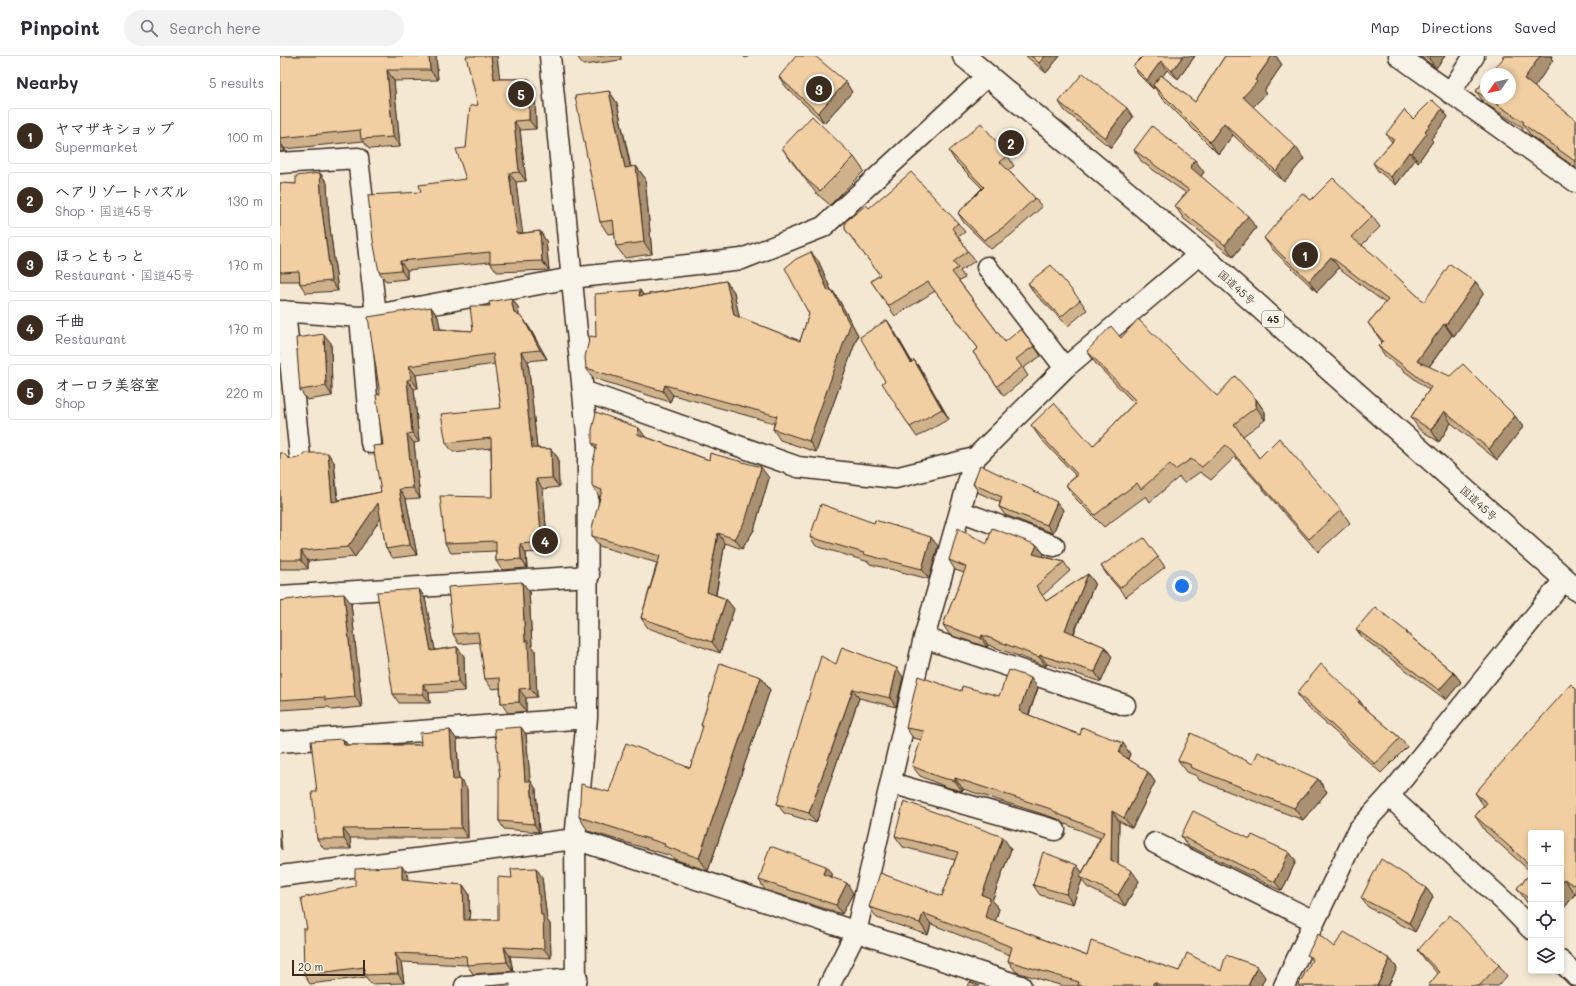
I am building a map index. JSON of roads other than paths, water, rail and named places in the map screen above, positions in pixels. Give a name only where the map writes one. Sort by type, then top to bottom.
[{"type":"highway","name":"国道45号","points":[[964,56],[1200,254],[1571,584]]},
{"type":"street","points":[[465,986],[576,982],[575,839],[587,718],[589,576],[588,444],[550,56]]},
{"type":"street","points":[[1399,56],[1576,182]]},
{"type":"street","points":[[1450,92],[1474,56]]},
{"type":"street","points":[[300,457],[283,311],[368,316],[572,278],[742,259],[823,227],[987,76]]},
{"type":"street","points":[[280,163],[358,158],[368,316],[371,443]]},
{"type":"street","points":[[829,986],[856,932],[924,638],[975,458],[1065,368],[1200,254]]},
{"type":"street","points":[[987,267],[1065,368]]},
{"type":"street","points":[[583,391],[798,467],[895,478],[975,458]]},
{"type":"street","points":[[960,511],[1054,546]]},
{"type":"street","points":[[280,596],[589,576]]},
{"type":"street","points":[[1284,986],[1358,830],[1571,584]]},
{"type":"street","points":[[924,638],[1125,705]]},
{"type":"street","points":[[280,742],[587,718]]},
{"type":"street","points":[[891,783],[1055,830]]},
{"type":"street","points":[[1389,796],[1506,903],[1528,926]]},
{"type":"street","points":[[280,876],[575,839],[1021,986]]},
{"type":"street","points":[[1155,843],[1314,921]]},
{"type":"street","points":[[1564,964],[1576,976]]},
{"type":"place","name":"ほっともっと","points":[[819,89]]},
{"type":"place","name":"オーロラ美容室","points":[[521,94]]},
{"type":"place","name":"ヘアリゾートパズル","points":[[1011,143]]},
{"type":"place","name":"ヤマザキショップ","points":[[1305,255]]},
{"type":"place","name":"千曲","points":[[545,541]]}]
